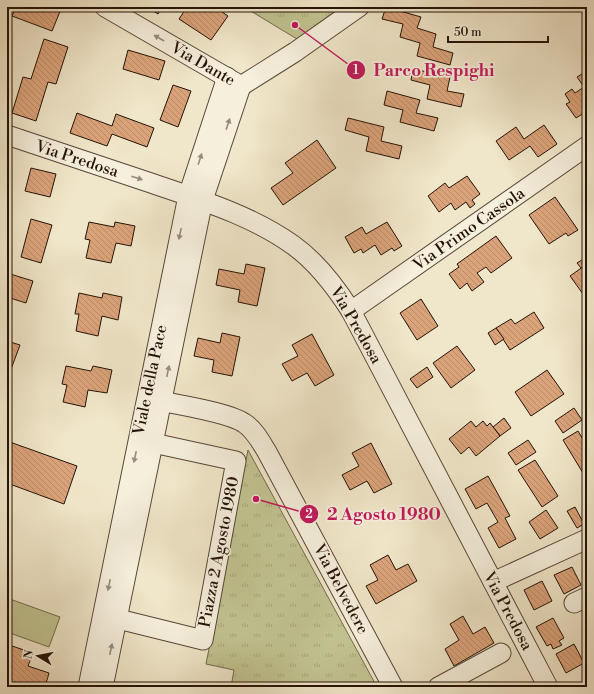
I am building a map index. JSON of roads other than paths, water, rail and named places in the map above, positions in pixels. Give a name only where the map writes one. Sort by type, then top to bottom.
[{"type":"street","name":"Via Dante","points":[[105,7],[234,82],[295,52],[359,7]]},
{"type":"street","name":"Viale della Pace","points":[[103,687],[110,617],[195,198],[234,82]]},
{"type":"street","name":"Via Predosa","points":[[7,135],[195,198],[248,218],[293,245],[324,274],[338,291],[351,311],[548,687]]},
{"type":"street","name":"Via Primo Cassola","points":[[351,311],[587,146]]},
{"type":"street","name":"Viale della Pace","points":[[130,519],[153,444],[154,400]]},
{"type":"street","name":"Via Belvedere","points":[[154,400],[229,416],[244,423],[256,436],[274,464],[393,687]]},
{"type":"street","name":"Piazza 2 Agosto 1980","points":[[110,617],[203,640],[236,461],[153,444]]},
{"type":"street","points":[[493,582],[587,539]]},
{"type":"street","name":"Viale della Pace","points":[[88,687],[110,617]]},
{"type":"street","points":[[438,687],[501,653]]},
{"type":"place","name":"Parco Respighi","points":[[295,25]]},
{"type":"place","name":"2 Agosto 1980","points":[[256,499]]}]
